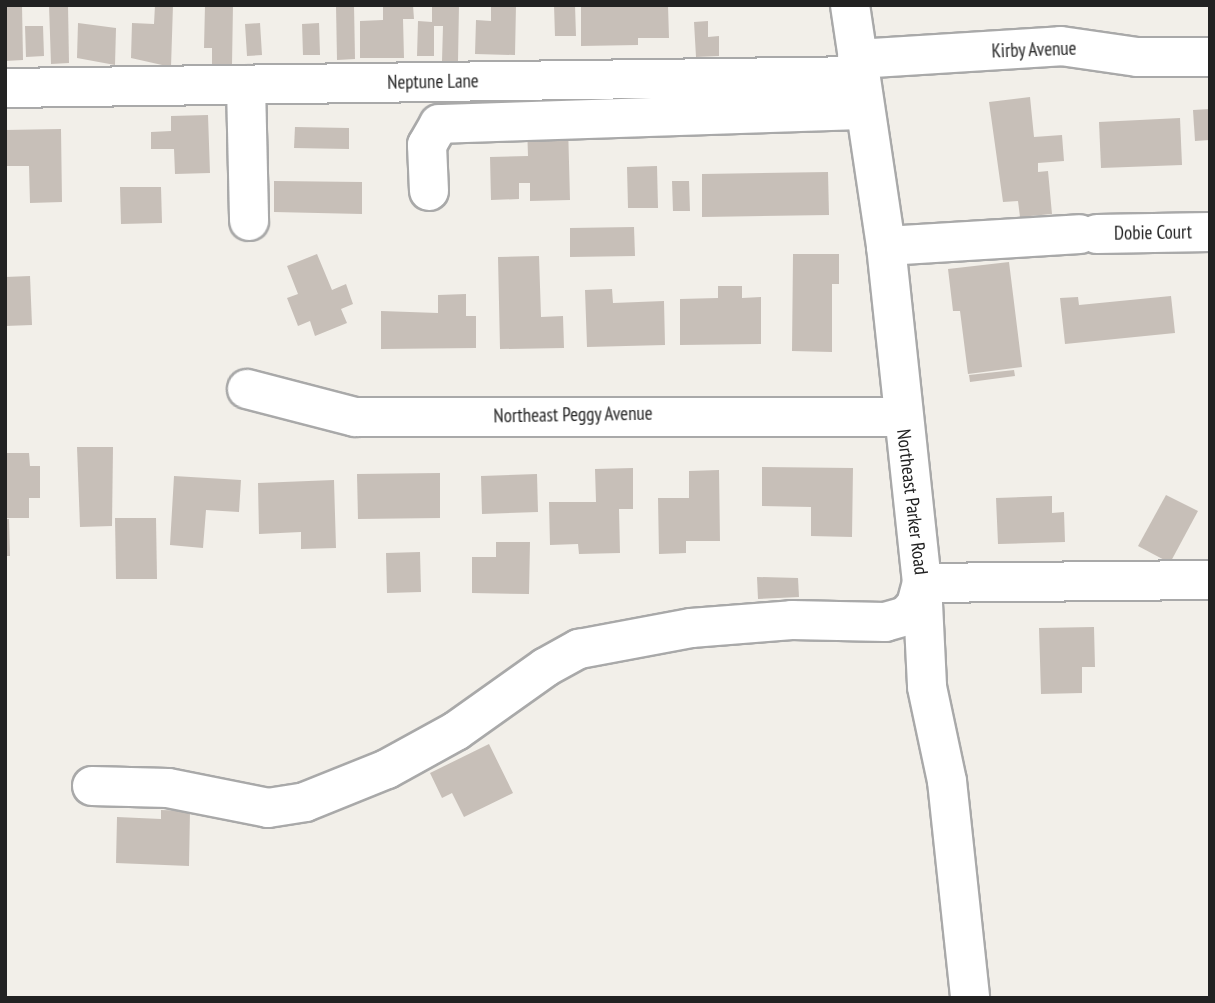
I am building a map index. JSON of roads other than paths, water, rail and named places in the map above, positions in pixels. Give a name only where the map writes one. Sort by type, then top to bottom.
[{"type":"street","name":"Northeast Parker Road","points":[[850,5],[886,246],[902,417],[922,583],[927,687],[947,781],[970,998]]},
{"type":"street","name":"Kirby Avenue","points":[[863,95],[1061,46],[1137,57],[1210,57]]},
{"type":"street","name":"Neptune Lane","points":[[5,88],[246,85],[863,95]]},
{"type":"street","points":[[246,85],[249,221]]},
{"type":"street","points":[[684,143],[863,95]]},
{"type":"street","points":[[429,191],[427,145],[439,124],[863,95]]},
{"type":"street","name":"Dobie Court","points":[[886,246],[1089,234],[1210,232]]},
{"type":"street","name":"Northeast Peggy Avenue","points":[[247,389],[355,417],[902,417]]},
{"type":"street","points":[[92,786],[168,788],[268,808],[305,802],[387,769],[456,732],[579,649],[691,628],[792,620],[885,622],[906,616],[916,605],[922,583],[1210,580]]}]
